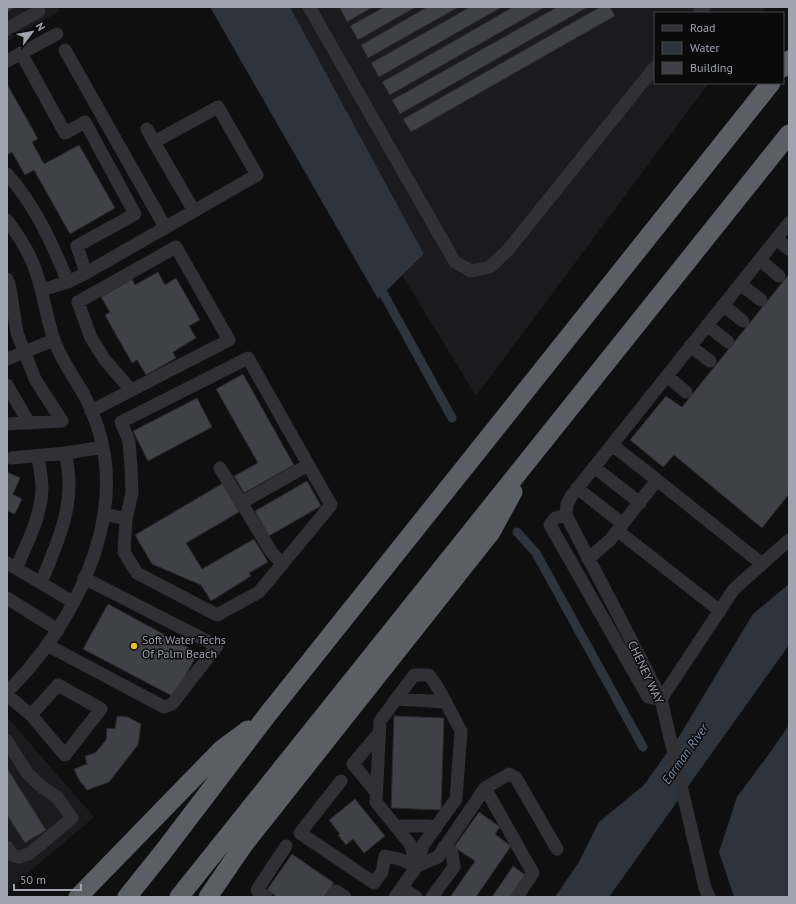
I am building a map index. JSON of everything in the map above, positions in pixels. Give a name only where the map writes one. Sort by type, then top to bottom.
[{"type":"highway","points":[[127,897],[268,714],[770,84]]},
{"type":"highway","points":[[179,897],[789,134]]},
{"type":"highway","points":[[208,897],[245,843],[491,532],[539,446]]},
{"type":"highway","points":[[78,897],[221,750],[268,714]]},
{"type":"street","points":[[7,29],[39,11],[37,7]]},
{"type":"street","points":[[310,7],[455,262],[471,271],[490,267],[507,251],[654,68]]},
{"type":"street","points":[[7,61],[57,34]]},
{"type":"street","points":[[65,50],[165,227]]},
{"type":"street","points":[[21,53],[65,133],[101,113]]},
{"type":"street","points":[[42,290],[68,282],[86,273],[257,175],[218,107],[154,142]]},
{"type":"street","points":[[85,122],[135,214],[77,246],[86,273]]},
{"type":"street","points":[[147,129],[194,211]]},
{"type":"street","points":[[7,174],[39,218],[54,247],[68,282]]},
{"type":"street","points":[[7,220],[12,236],[33,263],[42,290],[50,332],[64,363],[84,395],[91,410],[103,447],[106,472],[104,514],[98,539],[84,578],[58,630],[20,680],[7,694],[31,715],[65,755],[101,709],[58,685],[31,715]]},
{"type":"street","points":[[789,223],[577,488],[567,504],[566,515],[555,518],[550,525],[648,697],[661,699],[734,589],[789,540]]},
{"type":"street","points":[[776,239],[789,249]]},
{"type":"street","points":[[91,410],[131,390],[229,340],[176,247],[78,302],[92,338],[105,360],[131,390]]},
{"type":"street","points":[[760,260],[779,276]]},
{"type":"street","points":[[7,279],[18,333],[24,352],[35,379],[62,421],[7,424]]},
{"type":"street","points":[[740,284],[761,300]]},
{"type":"street","points":[[723,305],[743,321]]},
{"type":"street","points":[[707,325],[728,342]]},
{"type":"street","points":[[7,359],[54,340]]},
{"type":"street","points":[[690,346],[710,361]]},
{"type":"street","points":[[248,358],[308,465],[331,505],[259,592],[217,615],[137,573],[124,552],[126,519],[132,493],[129,441],[121,422],[248,358]]},
{"type":"street","points":[[667,376],[686,392]]},
{"type":"street","points":[[7,385],[29,422]]},
{"type":"street","points":[[612,444],[762,564]]},
{"type":"street","points":[[12,458],[66,453],[103,447]]},
{"type":"street","points":[[41,583],[60,534],[67,505],[69,483],[66,453]]},
{"type":"street","points":[[38,455],[42,489],[37,514],[29,538],[11,566],[73,602]]},
{"type":"street","points":[[241,503],[308,465]]},
{"type":"street","points":[[594,467],[640,503]]},
{"type":"street","points":[[220,468],[272,553],[283,564]]},
{"type":"street","points":[[588,559],[610,540],[621,528],[657,480]]},
{"type":"street","points":[[577,488],[621,528],[720,611]]},
{"type":"street","points":[[104,514],[126,519]]},
{"type":"street","name":"CHENEY WAY","points":[[566,515],[571,528],[661,699],[670,743],[705,888],[709,897]]},
{"type":"street","points":[[47,646],[164,707],[172,704],[217,646],[84,578]]},
{"type":"street","points":[[7,598],[58,630]]},
{"type":"street","points":[[376,792],[353,764],[380,727],[396,700],[414,675],[429,675],[438,688],[461,731],[456,799],[423,845],[417,866],[399,892],[416,897]]},
{"type":"street","points":[[396,700],[446,702]]},
{"type":"street","points":[[380,727],[376,802],[410,844],[417,866]]},
{"type":"street","points":[[7,741],[28,774],[42,787],[57,796],[72,818],[29,854],[19,857],[12,855],[7,848]]},
{"type":"street","points":[[340,781],[300,833],[374,883],[382,872],[385,856],[399,859],[417,866],[438,857],[485,788],[509,774],[516,778],[557,848]]},
{"type":"street","points":[[485,788],[533,873],[517,897]]},
{"type":"street","points":[[395,826],[429,826],[436,828]]},
{"type":"street","points":[[266,897],[257,890],[286,846]]},
{"type":"street","points":[[432,897],[454,866],[452,853],[444,847]]},
{"type":"street","points":[[332,897],[336,891],[345,897]]},
{"type":"shaded area","points":[[7,7],[57,7],[60,11],[7,41]]},
{"type":"shaded area","points":[[290,7],[766,7],[762,12],[654,12],[654,84],[708,84],[476,396],[402,275],[424,254]]},
{"type":"shaded area","points":[[7,717],[94,817],[7,891]]},
{"type":"water","points":[[210,7],[290,7],[424,254],[378,299]]},
{"type":"water","name":"Earman River","points":[[789,584],[789,645],[609,897],[555,897],[579,862],[599,822],[644,785],[680,735],[753,614]]},
{"type":"water","points":[[789,725],[789,897],[734,897],[719,852],[737,797]]},
{"type":"building","points":[[7,7],[15,7],[7,12]]},
{"type":"building","points":[[373,7],[347,22],[340,8]]},
{"type":"building","points":[[384,7],[416,7],[358,40],[350,26]]},
{"type":"building","points":[[427,7],[459,7],[368,58],[361,45]]},
{"type":"building","points":[[470,7],[502,7],[379,77],[371,63]]},
{"type":"building","points":[[513,7],[545,7],[390,95],[382,82]]},
{"type":"building","points":[[557,7],[588,7],[400,114],[392,100]]},
{"type":"building","points":[[600,7],[610,7],[615,16],[411,132],[403,119]]},
{"type":"building","points":[[7,84],[38,139],[32,142],[44,164],[79,145],[115,208],[70,234],[34,170],[25,175],[12,152],[7,155]]},
{"type":"building","points":[[158,272],[165,285],[176,278],[200,320],[189,326],[196,338],[173,352],[176,358],[146,375],[137,360],[132,363],[105,315],[110,312],[101,297],[132,279],[135,285]]},
{"type":"building","points":[[789,274],[789,494],[762,528],[674,455],[663,467],[630,440],[666,396],[682,407]]},
{"type":"building","points":[[243,374],[294,465],[244,493],[234,476],[258,463],[216,389]]},
{"type":"building","points":[[197,398],[212,427],[148,461],[133,431]]},
{"type":"building","points":[[7,472],[20,478],[13,494],[22,499],[15,514],[7,511]]},
{"type":"building","points":[[307,481],[321,506],[269,536],[255,511]]},
{"type":"building","points":[[223,483],[239,512],[186,543],[202,569],[254,539],[268,562],[249,573],[251,576],[211,601],[201,585],[152,564],[135,535]]},
{"type":"building","points":[[108,604],[198,653],[174,697],[83,649]]},
{"type":"building","points":[[117,716],[128,717],[141,724],[138,745],[109,782],[87,790],[79,780],[74,769],[87,764],[85,756],[95,753],[106,740],[107,728],[115,729]]},
{"type":"building","points":[[394,716],[444,718],[441,810],[391,808]]},
{"type":"building","points":[[7,768],[46,830],[25,843],[7,815]]},
{"type":"building","points":[[355,799],[385,836],[364,853],[353,839],[346,845],[338,835],[340,834],[329,820]]},
{"type":"building","points":[[479,812],[500,827],[495,834],[511,846],[476,897],[450,897],[475,861],[454,847]]},
{"type":"building","points":[[292,854],[334,883],[324,897],[277,897],[267,890]]},
{"type":"building","points":[[513,866],[527,876],[513,897],[492,897]]},
{"type":"waterway","points":[[377,282],[452,418]]},
{"type":"waterway","points":[[517,532],[536,553],[643,747]]},
{"type":"place","name":"Soft Water Techs Of Palm Beach","points":[[134,646]]}]
